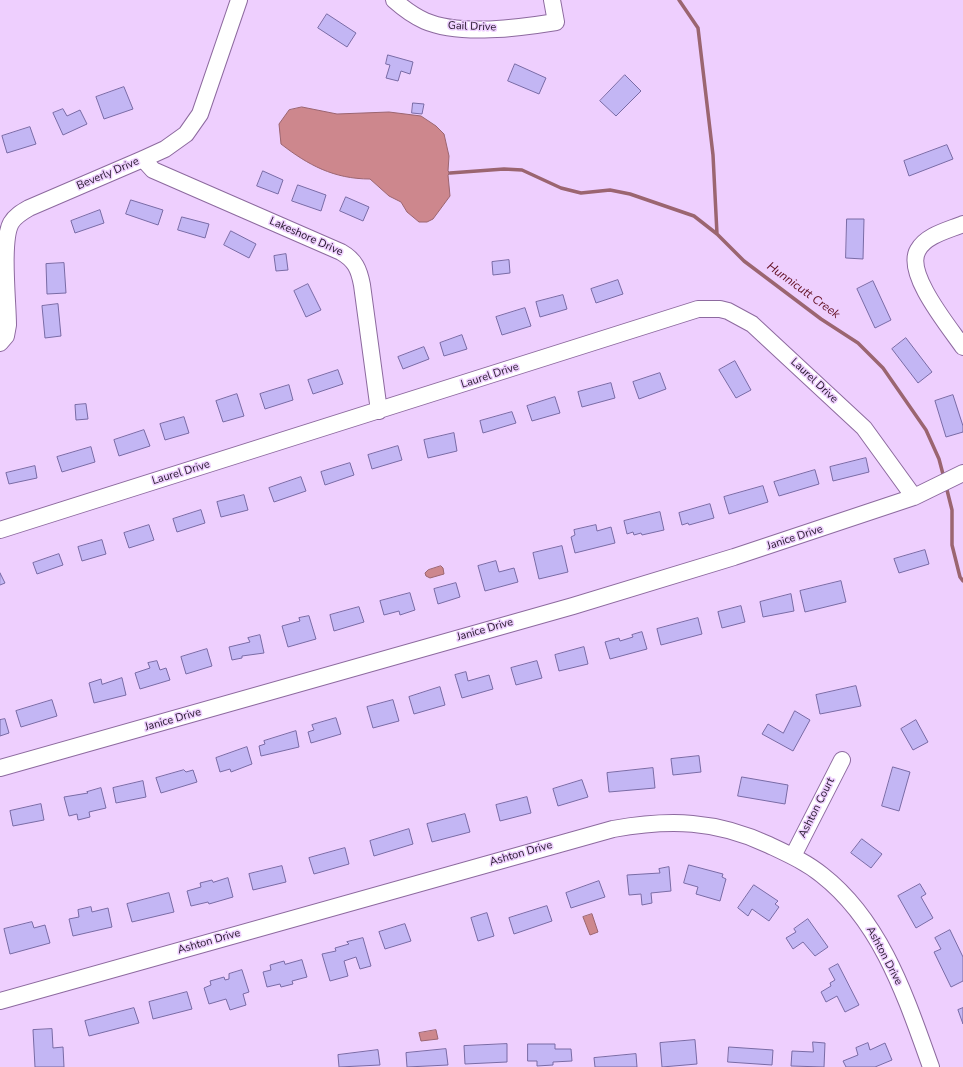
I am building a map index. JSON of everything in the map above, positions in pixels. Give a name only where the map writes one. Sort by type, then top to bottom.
[{"type":"street","name":"Beverly Drive","points":[[0,343],[6,336],[8,325],[6,239],[10,224],[15,218],[29,208],[143,159],[176,142],[194,124],[206,99],[239,0]]},
{"type":"street","name":"Gail Drive","points":[[394,0],[411,13],[425,21],[462,29],[518,28],[556,22],[552,0]]},
{"type":"street","name":"Lakeshore Drive","points":[[143,159],[153,170],[341,252],[353,260],[360,274],[362,285],[379,411]]},
{"type":"street","points":[[963,224],[932,237],[918,250],[915,266],[918,275],[938,312],[963,347]]},
{"type":"street","name":"Laurel Drive","points":[[0,530],[698,310],[720,309],[738,315],[752,324],[864,428],[914,498]]},
{"type":"street","name":"Janice Drive","points":[[0,768],[595,599],[768,547],[914,498],[963,473]]},
{"type":"street","name":"Ashton Court","points":[[793,856],[842,760]]},
{"type":"street","name":"Ashton Drive","points":[[0,1001],[613,829],[658,823],[699,823],[749,835],[793,856],[821,874],[835,886],[857,911],[878,940],[910,1009],[930,1067]]},
{"type":"shaded area","points":[[302,107],[337,114],[389,112],[421,116],[436,126],[444,134],[449,156],[448,171],[450,173],[448,175],[450,196],[433,219],[427,222],[419,222],[407,212],[401,202],[389,196],[370,179],[333,173],[312,164],[291,152],[281,144],[279,124],[289,110]]},
{"type":"shaded area","points":[[441,566],[444,574],[430,578],[426,576],[425,573],[428,570]]},
{"type":"shaded area","points":[[592,914],[598,932],[590,935],[583,917]]},
{"type":"shaded area","points":[[436,1030],[438,1039],[421,1041],[419,1033]]},
{"type":"building","points":[[327,14],[356,33],[347,47],[318,28]]},
{"type":"building","points":[[388,55],[413,62],[410,74],[401,71],[398,81],[386,78],[390,65],[386,64]]},
{"type":"building","points":[[515,64],[546,78],[539,94],[508,81]]},
{"type":"building","points":[[625,75],[641,91],[616,116],[600,101]]},
{"type":"building","points":[[124,87],[133,109],[104,119],[96,97]]},
{"type":"building","points":[[413,103],[424,104],[422,114],[412,113]]},
{"type":"building","points":[[63,109],[67,116],[80,110],[87,124],[63,135],[53,113]]},
{"type":"building","points":[[30,127],[36,144],[7,153],[2,136]]},
{"type":"building","points":[[947,145],[953,159],[909,176],[904,161]]},
{"type":"building","points":[[263,171],[283,180],[278,194],[257,186]]},
{"type":"building","points":[[298,185],[326,195],[321,211],[292,201]]},
{"type":"building","points":[[346,197],[369,207],[363,221],[340,211]]},
{"type":"building","points":[[131,200],[163,210],[158,225],[126,214]]},
{"type":"building","points":[[100,210],[104,223],[75,233],[71,221]]},
{"type":"building","points":[[182,217],[209,224],[205,238],[178,230]]},
{"type":"building","points":[[847,219],[864,219],[863,259],[846,258]]},
{"type":"building","points":[[231,231],[256,244],[249,258],[224,245]]},
{"type":"building","points":[[286,254],[288,270],[276,271],[274,256]]},
{"type":"building","points":[[509,260],[510,273],[493,275],[492,262]]},
{"type":"building","points":[[64,263],[66,293],[47,294],[46,264]]},
{"type":"building","points":[[618,280],[623,294],[596,303],[591,289]]},
{"type":"building","points":[[873,281],[891,320],[875,328],[857,289]]},
{"type":"building","points":[[308,284],[321,310],[306,317],[294,291]]},
{"type":"building","points":[[563,295],[567,309],[540,317],[536,302]]},
{"type":"building","points":[[58,304],[61,336],[45,338],[42,306]]},
{"type":"building","points":[[525,308],[531,326],[502,335],[496,317]]},
{"type":"building","points":[[462,335],[467,349],[444,356],[440,343]]},
{"type":"building","points":[[906,338],[932,372],[918,383],[892,349]]},
{"type":"building","points":[[424,347],[429,359],[403,369],[398,357]]},
{"type":"building","points":[[735,361],[751,390],[736,398],[719,370]]},
{"type":"building","points":[[338,370],[343,384],[313,394],[308,380]]},
{"type":"building","points":[[660,373],[666,389],[639,399],[633,382]]},
{"type":"building","points":[[611,383],[615,398],[582,407],[578,392]]},
{"type":"building","points":[[289,385],[293,400],[265,409],[260,394]]},
{"type":"building","points":[[237,394],[244,416],[223,422],[216,401]]},
{"type":"building","points":[[953,395],[963,426],[963,432],[946,437],[935,401]]},
{"type":"building","points":[[555,397],[560,413],[532,421],[527,406]]},
{"type":"building","points":[[86,404],[88,419],[76,420],[75,405]]},
{"type":"building","points":[[512,412],[516,423],[483,433],[480,421]]},
{"type":"building","points":[[184,417],[189,433],[165,440],[160,424]]},
{"type":"building","points":[[144,430],[150,446],[119,456],[114,440]]},
{"type":"building","points":[[454,433],[457,451],[428,458],[424,440]]},
{"type":"building","points":[[398,446],[402,460],[372,469],[368,455]]},
{"type":"building","points":[[91,447],[95,462],[62,472],[57,457]]},
{"type":"building","points":[[866,458],[869,472],[833,481],[830,467]]},
{"type":"building","points":[[350,463],[354,475],[325,485],[321,472]]},
{"type":"building","points":[[35,466],[37,478],[9,484],[6,473]]},
{"type":"building","points":[[815,470],[819,484],[779,496],[774,482]]},
{"type":"building","points":[[301,477],[306,491],[274,502],[269,488]]},
{"type":"building","points":[[763,486],[768,502],[729,514],[724,497]]},
{"type":"building","points":[[244,495],[248,510],[221,517],[217,502]]},
{"type":"building","points":[[710,504],[714,518],[689,525],[688,523],[682,525],[679,513]]},
{"type":"building","points":[[201,510],[205,523],[177,532],[173,519]]},
{"type":"building","points":[[660,512],[664,530],[642,535],[641,533],[634,535],[633,532],[627,534],[624,521]]},
{"type":"building","points":[[149,525],[154,540],[129,548],[124,533]]},
{"type":"building","points":[[596,525],[597,531],[611,527],[615,543],[575,553],[571,537],[575,535],[574,530]]},
{"type":"building","points":[[102,540],[106,554],[82,561],[78,547]]},
{"type":"building","points":[[562,546],[568,572],[539,579],[533,553]]},
{"type":"building","points":[[925,550],[929,564],[899,573],[894,559]]},
{"type":"building","points":[[59,554],[63,565],[37,574],[33,563]]},
{"type":"building","points":[[496,561],[499,572],[514,568],[518,582],[485,591],[478,566]]},
{"type":"building","points":[[0,573],[5,583],[0,585]]},
{"type":"building","points":[[841,581],[846,602],[805,612],[800,591]]},
{"type":"building","points":[[456,583],[460,597],[438,604],[434,589]]},
{"type":"building","points":[[410,593],[415,610],[400,615],[399,611],[384,615],[380,601]]},
{"type":"building","points":[[791,594],[794,611],[763,617],[760,602]]},
{"type":"building","points":[[741,606],[745,622],[722,628],[718,612]]},
{"type":"building","points":[[359,607],[364,622],[334,631],[330,615]]},
{"type":"building","points":[[309,616],[316,639],[288,647],[282,626],[300,621],[299,618]]},
{"type":"building","points":[[698,618],[702,634],[661,645],[657,629]]},
{"type":"building","points":[[642,632],[647,649],[610,659],[605,642],[619,638],[620,641],[633,637],[632,635]]},
{"type":"building","points":[[260,635],[264,653],[242,656],[242,658],[232,660],[229,647],[250,642],[248,638]]},
{"type":"building","points":[[584,647],[588,664],[559,671],[555,655]]},
{"type":"building","points":[[207,649],[212,666],[186,674],[181,657]]},
{"type":"building","points":[[157,661],[160,670],[166,668],[170,680],[140,689],[135,673],[150,668],[148,663]]},
{"type":"building","points":[[537,661],[542,678],[516,685],[511,668]]},
{"type":"building","points":[[466,672],[468,681],[489,675],[493,689],[462,698],[455,675]]},
{"type":"building","points":[[122,678],[126,695],[94,703],[89,683],[101,679],[102,684]]},
{"type":"building","points":[[856,686],[861,706],[820,714],[816,695]]},
{"type":"building","points":[[440,687],[445,705],[414,714],[409,697]]},
{"type":"building","points":[[52,700],[57,716],[21,727],[16,711]]},
{"type":"building","points":[[393,700],[399,721],[373,728],[367,707]]},
{"type":"building","points":[[795,711],[810,720],[793,751],[762,734],[768,724],[783,733]]},
{"type":"building","points":[[336,718],[341,734],[311,743],[308,732],[314,730],[312,725]]},
{"type":"building","points":[[5,719],[9,733],[0,736],[0,720]]},
{"type":"building","points":[[916,720],[928,742],[913,750],[901,729]]},
{"type":"building","points":[[296,731],[299,747],[261,756],[259,746],[265,744],[264,741]]},
{"type":"building","points":[[247,747],[252,764],[231,772],[230,769],[220,772],[216,758]]},
{"type":"building","points":[[699,756],[701,772],[673,775],[671,759]]},
{"type":"building","points":[[893,767],[910,772],[899,811],[882,806]]},
{"type":"building","points":[[653,768],[655,788],[609,792],[607,773]]},
{"type":"building","points":[[184,770],[186,772],[193,770],[197,782],[161,793],[156,778]]},
{"type":"building","points":[[742,777],[788,785],[785,804],[738,796]]},
{"type":"building","points":[[582,780],[588,797],[558,806],[553,789]]},
{"type":"building","points":[[143,781],[146,797],[116,803],[113,788]]},
{"type":"building","points":[[101,788],[106,808],[89,812],[90,817],[78,820],[77,814],[69,816],[64,797],[88,793],[87,792]]},
{"type":"building","points":[[527,797],[531,813],[500,821],[496,805]]},
{"type":"building","points":[[41,804],[44,820],[13,826],[10,811]]},
{"type":"building","points":[[465,814],[470,832],[432,842],[427,824]]},
{"type":"building","points":[[409,829],[413,844],[374,856],[370,841]]},
{"type":"building","points":[[862,839],[882,854],[871,868],[851,853]]},
{"type":"building","points":[[345,848],[349,864],[314,874],[309,858]]},
{"type":"building","points":[[689,865],[723,874],[722,877],[726,879],[720,901],[696,894],[698,887],[684,883]]},
{"type":"building","points":[[282,866],[286,882],[253,890],[249,874]]},
{"type":"building","points":[[669,867],[671,891],[651,893],[652,903],[642,905],[641,894],[629,895],[627,875],[660,873],[659,869]]},
{"type":"building","points":[[228,878],[233,897],[209,904],[208,902],[191,906],[187,891],[201,887],[200,883],[212,880],[213,882]]},
{"type":"building","points":[[599,881],[605,897],[571,908],[566,893]]},
{"type":"building","points":[[920,884],[926,894],[921,897],[933,918],[916,928],[898,896]]},
{"type":"building","points":[[754,885],[778,901],[775,904],[779,907],[769,921],[752,909],[748,916],[738,908]]},
{"type":"building","points":[[169,893],[174,912],[132,922],[127,904]]},
{"type":"building","points":[[547,906],[552,921],[514,934],[509,918]]},
{"type":"building","points":[[91,907],[92,912],[108,908],[112,927],[73,936],[69,919],[79,917],[78,910]]},
{"type":"building","points":[[487,913],[494,936],[478,941],[471,918]]},
{"type":"building","points":[[808,919],[828,947],[815,956],[803,942],[793,949],[786,938],[796,932],[794,929]]},
{"type":"building","points":[[32,922],[34,928],[45,925],[50,943],[10,954],[4,929]]},
{"type":"building","points":[[405,924],[411,941],[385,949],[379,932]]},
{"type":"building","points":[[950,930],[963,957],[963,981],[951,987],[934,952],[941,949],[935,938]]},
{"type":"building","points":[[363,938],[371,966],[360,969],[356,957],[344,961],[348,976],[330,981],[322,954],[336,951],[335,948],[349,944],[347,942]]},
{"type":"building","points":[[302,960],[307,977],[292,981],[293,984],[281,987],[280,984],[267,987],[263,972],[271,970],[270,965],[284,961],[285,964]]},
{"type":"building","points":[[838,964],[859,1005],[845,1012],[837,996],[826,1002],[821,992],[831,986],[830,983],[835,980],[829,969]]},
{"type":"building","points":[[242,970],[249,992],[243,994],[246,1005],[230,1010],[226,999],[209,1004],[204,988],[211,985],[210,981],[224,977],[225,980],[229,979],[229,974]]},
{"type":"building","points":[[187,992],[192,1009],[153,1019],[149,1002]]},
{"type":"building","points":[[134,1008],[139,1023],[89,1036],[85,1021]]},
{"type":"building","points":[[963,1008],[963,1024],[958,1010]]},
{"type":"building","points":[[52,1029],[53,1048],[63,1047],[64,1067],[35,1067],[33,1030]]},
{"type":"building","points":[[695,1040],[697,1064],[662,1067],[660,1043]]},
{"type":"building","points":[[813,1042],[825,1043],[824,1067],[791,1066],[792,1051],[813,1052]]},
{"type":"building","points":[[868,1043],[870,1050],[885,1043],[892,1060],[875,1067],[846,1067],[843,1061],[858,1055],[856,1048]]},
{"type":"building","points":[[507,1044],[507,1062],[465,1064],[464,1046]]},
{"type":"building","points":[[528,1044],[555,1044],[555,1049],[571,1049],[572,1061],[553,1062],[553,1065],[537,1066],[537,1061],[528,1061]]},
{"type":"building","points":[[729,1047],[773,1050],[772,1065],[728,1062]]},
{"type":"building","points":[[446,1049],[448,1065],[407,1067],[406,1053]]},
{"type":"building","points":[[378,1050],[380,1065],[339,1067],[338,1055]]},
{"type":"building","points":[[636,1054],[637,1067],[595,1067],[594,1058]]},
{"type":"waterway","name":"Hunnicutt Creek","points":[[679,0],[698,28],[713,155],[717,234]]},
{"type":"waterway","name":"Hunnicutt Creek","points":[[450,173],[504,169],[522,170],[561,188],[581,193],[610,190],[630,194],[694,216],[717,234],[744,261],[821,319],[858,343],[883,368],[926,430],[939,459],[944,478]]},
{"type":"waterway","name":"Hunnicutt Creek","points":[[946,486],[952,510],[952,545],[960,577],[963,581]]}]
